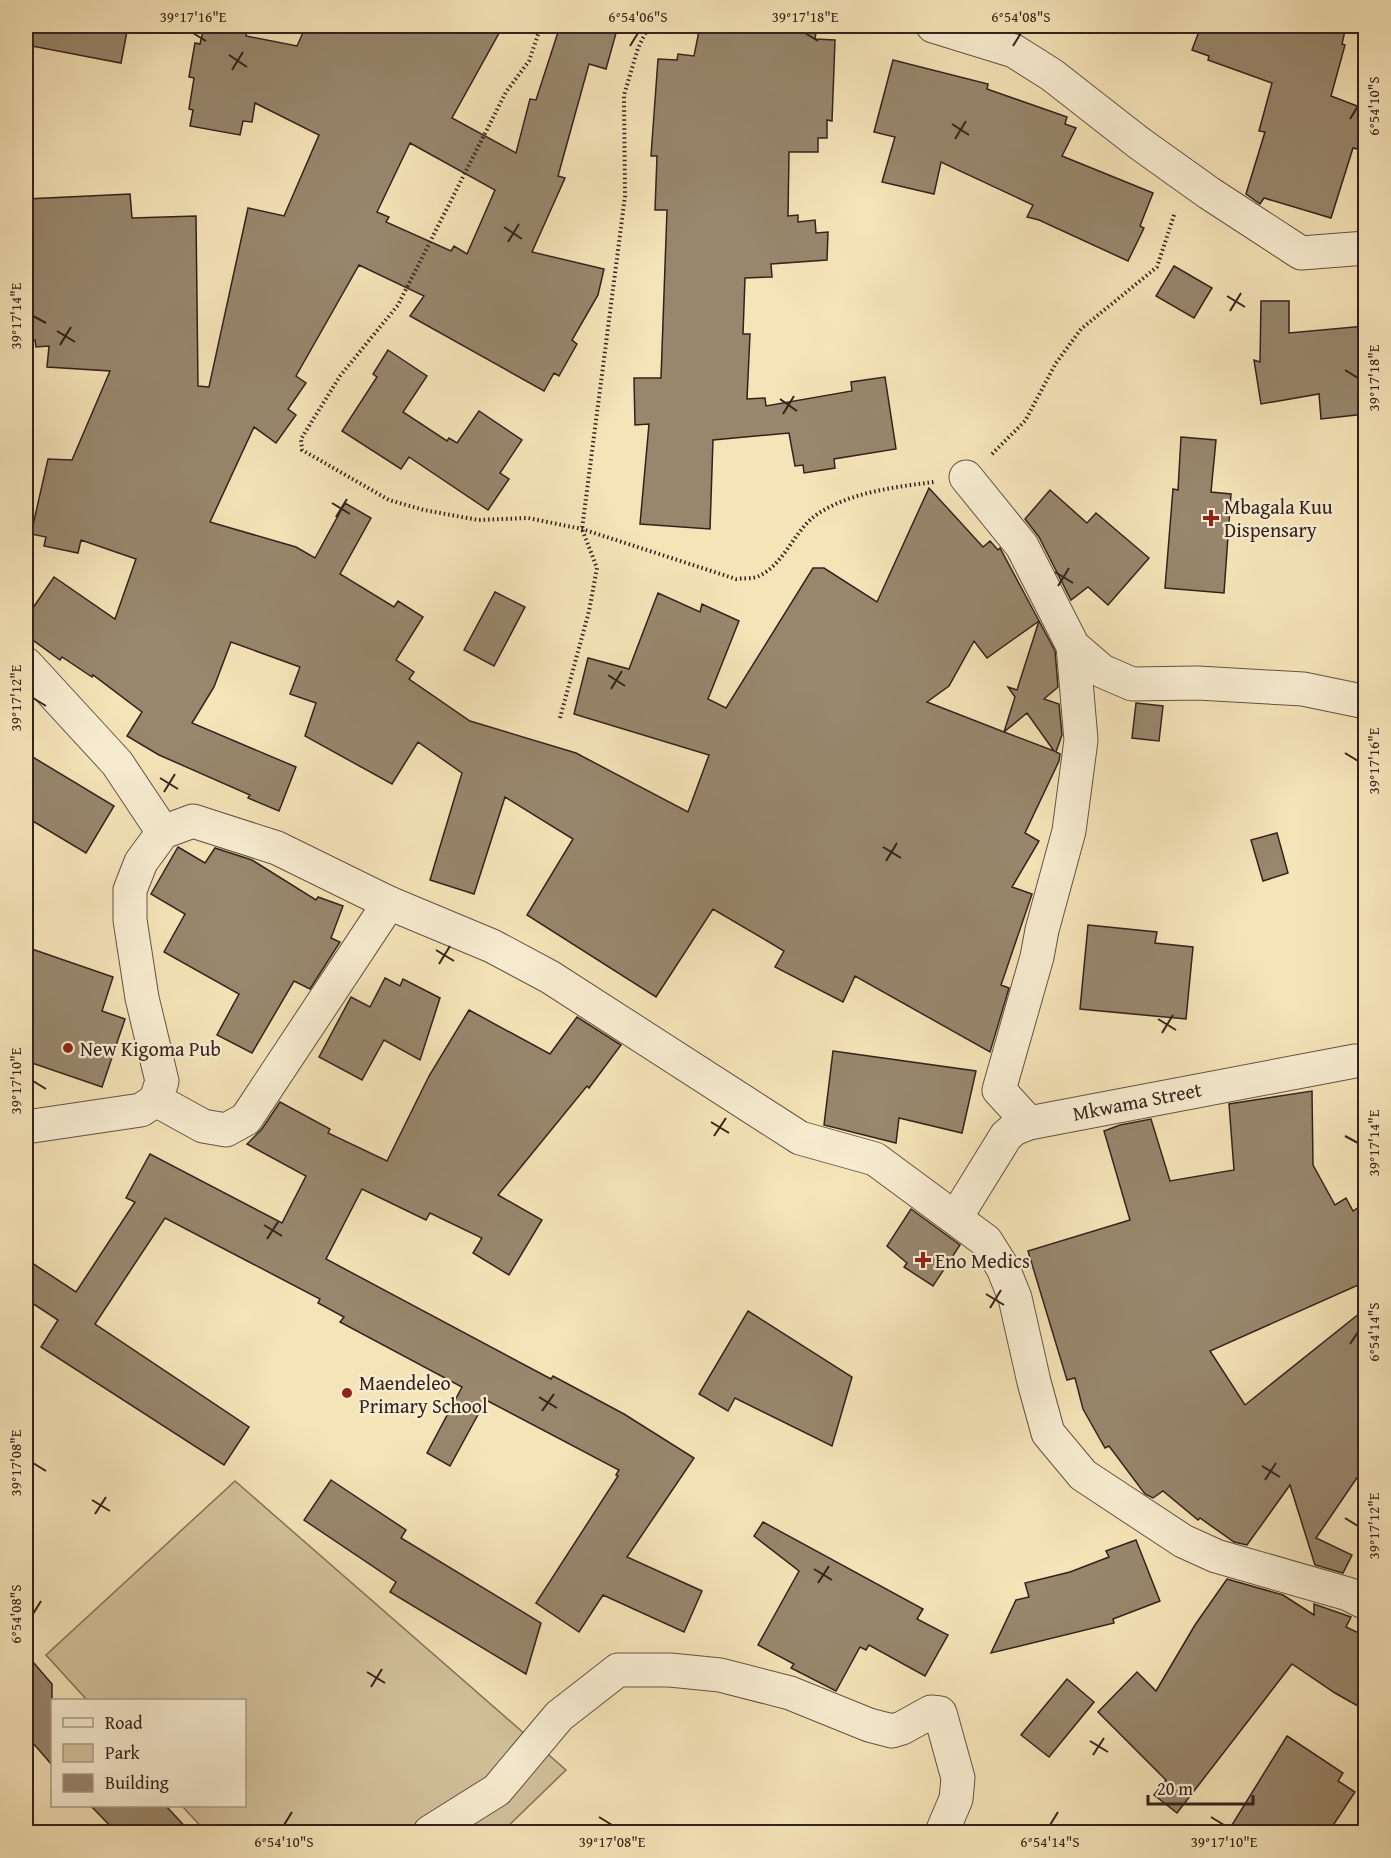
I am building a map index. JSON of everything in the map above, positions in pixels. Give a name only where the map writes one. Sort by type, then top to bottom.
[{"type":"street","points":[[933,26],[1014,51],[1052,75],[1139,143],[1187,175],[1209,193],[1301,253],[1365,248]]},
{"type":"street","points":[[966,477],[1022,546],[1073,646],[1081,740],[1069,831],[1042,930],[1037,957],[999,1090],[1029,1123]]},
{"type":"street","points":[[1073,646],[1102,671],[1132,684],[1198,683],[1303,689],[1365,702]]},
{"type":"street","points":[[26,664],[117,763],[163,832]]},
{"type":"street","points":[[26,1127],[141,1110],[156,1100],[162,1081],[142,998],[130,920],[130,890],[141,862],[163,832],[193,821],[277,848],[389,903],[492,946],[550,977],[800,1138],[875,1159],[986,1241],[1003,1268],[1015,1298],[1048,1433],[1083,1475],[1183,1541],[1216,1556],[1348,1594],[1365,1603]]},
{"type":"street","points":[[156,1100],[203,1126],[226,1130],[246,1119],[389,903]]},
{"type":"street","name":"Mkwama Street","points":[[956,1217],[1006,1136],[1014,1129],[1029,1123],[1355,1060],[1365,1061]]},
{"type":"street","points":[[430,1833],[497,1790],[559,1716],[618,1670],[628,1670],[720,1675],[790,1693],[869,1725],[892,1731],[931,1712],[940,1713],[958,1778],[956,1799],[942,1833]]},
{"type":"path","points":[[541,26],[529,61],[506,92],[398,305],[340,376],[301,439],[301,444],[308,455],[389,500],[424,510],[478,520],[528,518],[582,529],[736,579],[758,576],[780,558],[801,528],[818,513],[846,499],[966,477],[1025,421],[1056,363],[1081,329],[1157,267],[1187,175]]},
{"type":"path","points":[[560,718],[589,611],[597,568],[582,529],[625,196],[624,95],[638,48],[649,26]]},
{"type":"green space","points":[[235,1481],[566,1770],[502,1832],[206,1832],[183,1807],[246,1807],[246,1699],[86,1699],[46,1655]]},
{"type":"building","points":[[26,26],[128,26],[121,63],[26,45]]},
{"type":"building","points":[[204,26],[248,26],[246,36],[297,46],[306,26],[503,26],[452,118],[516,153],[530,99],[536,100],[560,26],[618,26],[606,69],[589,64],[558,176],[565,178],[532,252],[604,269],[598,295],[572,340],[577,344],[559,376],[554,373],[544,391],[410,316],[424,296],[359,265],[296,376],[306,383],[288,409],[296,415],[276,443],[254,427],[210,522],[296,547],[315,558],[345,503],[371,518],[340,574],[394,607],[398,601],[423,617],[396,660],[414,672],[409,679],[470,721],[576,753],[688,812],[709,755],[574,714],[588,658],[629,669],[658,593],[700,612],[702,604],[739,621],[708,699],[726,708],[813,568],[824,568],[877,602],[929,488],[983,547],[990,541],[998,550],[1000,548],[1039,621],[1055,651],[1058,687],[1044,699],[1059,704],[1062,735],[1056,752],[1060,754],[1059,761],[1025,833],[1039,841],[1012,887],[1032,894],[1001,985],[1009,988],[990,1052],[855,976],[843,1002],[775,967],[784,951],[713,909],[656,997],[527,915],[573,839],[505,797],[474,894],[430,880],[462,773],[418,742],[392,784],[305,736],[316,703],[290,694],[300,667],[231,642],[214,687],[192,723],[296,767],[279,811],[248,798],[250,795],[159,755],[127,736],[142,712],[93,675],[92,677],[62,657],[60,660],[26,635],[26,618],[54,577],[115,619],[136,559],[81,540],[78,553],[44,546],[46,537],[31,534],[48,459],[72,460],[110,371],[47,367],[49,346],[36,347],[35,340],[29,341],[26,288],[26,199],[130,194],[132,218],[196,216],[198,386],[209,387],[248,208],[284,216],[319,135],[255,103],[252,122],[243,121],[240,135],[190,126],[193,110],[189,109],[194,78],[189,77],[195,43],[200,44]],"holes":[[[410,143],[495,190],[467,254],[454,246],[451,251],[386,222],[389,217],[377,212]],[[1039,621],[1017,690],[1008,687],[1015,697],[1004,732],[927,702],[949,686],[974,641],[987,658]],[[1027,713],[1054,751],[1004,732]]]},
{"type":"building","points":[[700,26],[817,26],[815,39],[835,40],[832,121],[827,120],[827,138],[818,138],[818,152],[789,152],[788,216],[798,215],[798,222],[815,220],[816,233],[828,232],[827,260],[771,264],[772,277],[745,278],[743,334],[750,334],[747,399],[765,398],[766,406],[852,391],[851,382],[885,377],[896,449],[834,459],[835,468],[804,473],[803,465],[795,466],[789,433],[713,440],[710,529],[640,524],[649,424],[635,425],[634,378],[661,378],[667,210],[655,210],[657,156],[651,156],[658,59],[677,60],[678,54],[694,56]]},
{"type":"building","points":[[1201,26],[1346,26],[1342,44],[1345,45],[1331,96],[1365,109],[1365,151],[1353,148],[1331,218],[1264,198],[1260,204],[1246,194],[1265,132],[1259,131],[1272,83],[1208,60],[1209,56],[1192,50]]},
{"type":"building","points":[[893,60],[988,84],[987,89],[1067,117],[1065,124],[1076,128],[1062,156],[1153,193],[1140,226],[1144,228],[1128,261],[1039,220],[1027,217],[1033,205],[941,162],[934,194],[882,182],[895,137],[874,132]]},
{"type":"building","points":[[1174,266],[1212,288],[1194,318],[1156,296]]},
{"type":"building","points":[[1261,301],[1289,301],[1289,333],[1365,326],[1365,414],[1321,419],[1319,394],[1261,404],[1254,360],[1260,362]]},
{"type":"building","points":[[388,350],[427,376],[403,412],[447,441],[449,438],[457,443],[479,411],[522,440],[500,473],[509,479],[488,510],[409,457],[401,469],[342,431],[377,377],[373,374]]},
{"type":"building","points":[[1181,437],[1216,440],[1211,492],[1231,494],[1224,593],[1165,588],[1173,489],[1178,490]]},
{"type":"building","points":[[1050,490],[1087,523],[1096,513],[1149,558],[1108,605],[1088,587],[1071,600],[1039,537],[1025,519]]},
{"type":"building","points":[[495,592],[525,607],[494,666],[464,650]]},
{"type":"building","points":[[1136,703],[1163,706],[1159,741],[1132,738]]},
{"type":"building","points":[[26,753],[114,806],[86,853],[26,817]]},
{"type":"building","points":[[1277,833],[1288,873],[1263,881],[1251,840]]},
{"type":"building","points":[[178,847],[205,863],[215,848],[252,860],[316,900],[318,897],[343,906],[331,938],[340,942],[310,989],[294,981],[252,1053],[217,1035],[239,994],[164,952],[185,914],[151,894]]},
{"type":"building","points":[[1088,925],[1157,932],[1155,943],[1193,947],[1186,1019],[1080,1009]]},
{"type":"building","points":[[26,947],[113,977],[102,1011],[125,1019],[102,1087],[26,1061]]},
{"type":"building","points":[[385,978],[400,986],[403,979],[440,998],[420,1060],[384,1040],[362,1080],[319,1057],[351,997],[370,1007]]},
{"type":"building","points":[[469,1010],[550,1054],[577,1017],[621,1045],[589,1088],[587,1086],[498,1195],[542,1220],[509,1275],[473,1253],[482,1238],[430,1213],[426,1220],[362,1189],[326,1259],[551,1379],[553,1376],[624,1414],[694,1458],[627,1557],[702,1591],[684,1632],[603,1595],[579,1632],[536,1603],[618,1476],[616,1475],[619,1470],[486,1400],[450,1466],[427,1453],[462,1387],[340,1322],[344,1317],[318,1303],[320,1299],[165,1218],[95,1324],[249,1427],[224,1465],[41,1347],[58,1320],[26,1299],[26,1259],[76,1292],[135,1202],[126,1198],[150,1154],[282,1223],[306,1176],[247,1144],[262,1129],[280,1102],[330,1129],[328,1133],[387,1161],[429,1076]]},
{"type":"building","points":[[833,1051],[976,1071],[962,1133],[899,1118],[896,1143],[824,1125]]},
{"type":"building","points":[[1312,1091],[1313,1165],[1335,1205],[1346,1198],[1353,1211],[1365,1203],[1365,1282],[1210,1351],[1245,1405],[1365,1309],[1365,1466],[1316,1538],[1352,1555],[1343,1573],[1315,1565],[1290,1485],[1247,1545],[1234,1542],[1200,1518],[1198,1520],[1163,1491],[1153,1498],[1145,1494],[1109,1446],[1105,1448],[1083,1409],[1075,1378],[1067,1380],[1028,1251],[1130,1220],[1104,1131],[1120,1125],[1151,1119],[1170,1181],[1234,1170],[1229,1104]]},
{"type":"building","points":[[911,1209],[960,1245],[933,1286],[904,1267],[907,1263],[887,1246]]},
{"type":"building","points":[[748,1311],[852,1377],[832,1446],[735,1398],[728,1411],[699,1394]]},
{"type":"building","points":[[331,1480],[406,1530],[401,1538],[541,1623],[526,1674],[390,1592],[396,1582],[304,1520]]},
{"type":"building","points":[[763,1522],[923,1609],[917,1619],[948,1635],[925,1676],[869,1645],[866,1650],[860,1647],[836,1691],[791,1668],[794,1664],[758,1645],[799,1571],[754,1536]]},
{"type":"building","points":[[1136,1540],[1160,1601],[1113,1619],[1114,1623],[991,1653],[1016,1600],[1029,1597],[1025,1583],[1070,1572],[1109,1557],[1106,1551]]},
{"type":"building","points":[[1227,1579],[1283,1595],[1314,1615],[1314,1604],[1351,1617],[1346,1627],[1365,1636],[1365,1710],[1292,1664],[1177,1813],[1154,1795],[1166,1780],[1098,1712],[1137,1672],[1156,1691],[1195,1625]]},
{"type":"building","points":[[26,1654],[52,1684],[51,1764],[26,1735]]},
{"type":"building","points":[[1067,1679],[1094,1702],[1049,1757],[1021,1735]]},
{"type":"building","points":[[1287,1736],[1343,1773],[1338,1781],[1355,1792],[1328,1833],[1227,1833]]},
{"type":"building","points":[[92,1807],[167,1807],[191,1833],[117,1833]]},
{"type":"place","name":"Mbagala Kuu Dispensary","points":[[1211,518]]},
{"type":"place","name":"New Kigoma Pub","points":[[68,1048]]},
{"type":"place","name":"Eno Medics","points":[[923,1260]]},
{"type":"place","name":"Maendeleo Primary School","points":[[347,1393]]}]
